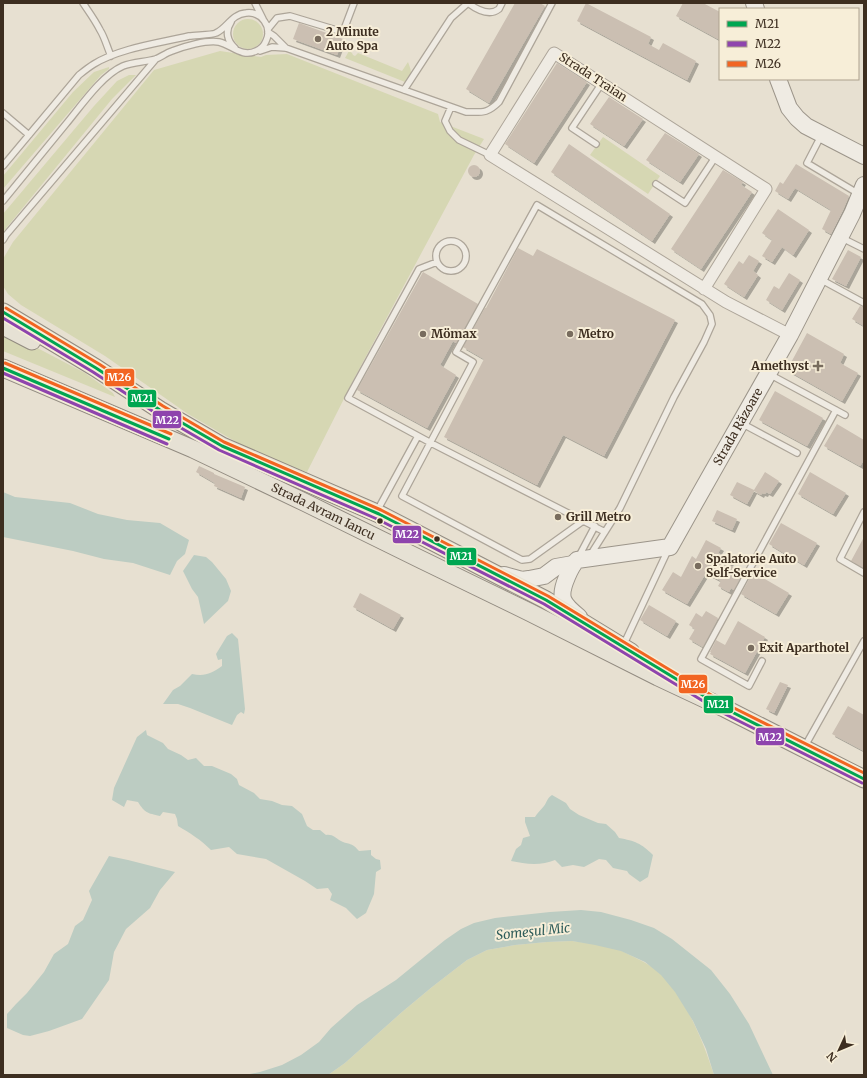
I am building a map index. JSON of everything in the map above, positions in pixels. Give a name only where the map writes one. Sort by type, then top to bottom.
[{"type":"main road","name":"Strada Avram Iancu","points":[[8,319],[96,368],[160,410],[222,446],[376,513],[540,597],[724,708]]},
{"type":"main road","points":[[3,357],[61,380],[113,415]]},
{"type":"main road","name":"Strada Avram Iancu","points":[[3,368],[193,449],[529,612],[864,779]]},
{"type":"street","name":"Strada Traian","points":[[490,155],[554,53],[602,83],[766,188],[704,289]]},
{"type":"street","points":[[778,80],[790,108],[796,118],[806,126],[864,156]]},
{"type":"street","points":[[490,155],[704,289],[790,335]]},
{"type":"street","name":"Strada Răzoare","points":[[670,547],[790,335],[852,214],[862,190]]},
{"type":"street","points":[[493,572],[522,580],[544,576],[556,567],[572,567],[670,547]]},
{"type":"street","points":[[540,597],[572,567]]},
{"type":"street","points":[[572,567],[563,586],[562,596],[566,605],[589,626]]},
{"type":"street","points":[[540,597],[544,576]]},
{"type":"lane","points":[[83,3],[100,28],[111,56]]},
{"type":"lane","points":[[254,53],[266,43],[267,28],[255,3]]},
{"type":"lane","points":[[267,28],[277,18],[290,16],[343,32],[354,3]]},
{"type":"lane","points":[[404,90],[450,18],[468,3],[482,12],[490,13],[499,9],[502,3]]},
{"type":"lane","points":[[3,201],[98,86],[111,74],[124,66],[156,59],[171,51],[208,42],[220,42],[242,52],[248,53],[254,53],[272,47],[286,48],[466,112],[484,112],[492,109],[499,102],[552,3]]},
{"type":"lane","points":[[3,166],[79,75],[93,64],[111,56],[133,49],[192,36],[216,34],[237,15],[243,13],[256,14],[261,18],[267,28],[286,48]]},
{"type":"lane","points":[[232,19],[227,32],[228,39],[237,50]]},
{"type":"lane","points":[[3,240],[6,234],[156,59]]},
{"type":"lane","points":[[596,144],[572,128],[602,83]]},
{"type":"lane","points":[[451,107],[445,121],[450,131],[459,140],[490,155]]},
{"type":"lane","points":[[3,113],[29,136]]},
{"type":"lane","points":[[822,134],[807,163],[862,190]]},
{"type":"lane","points":[[656,184],[685,203],[716,156]]},
{"type":"lane","points":[[572,567],[591,554],[620,508],[674,397],[704,342],[712,324],[710,315],[702,304],[537,205],[456,352],[473,362],[402,496],[522,560],[530,559],[583,521]]},
{"type":"lane","points":[[840,237],[864,249]]},
{"type":"lane","points":[[452,241],[457,242],[465,249],[466,259],[458,270],[453,271],[444,269],[437,262],[436,252],[442,244],[452,241]]},
{"type":"lane","points":[[437,262],[419,269],[348,398],[431,443],[605,532]]},
{"type":"lane","points":[[819,279],[864,303]]},
{"type":"lane","points":[[3,303],[8,319]]},
{"type":"lane","points":[[768,374],[845,415]]},
{"type":"lane","points":[[762,661],[749,686],[701,659],[836,410]]},
{"type":"lane","points":[[741,423],[797,453]]},
{"type":"lane","points":[[376,513],[418,436]]},
{"type":"lane","points":[[864,512],[840,559],[864,573]]},
{"type":"lane","points":[[572,567],[595,526]]},
{"type":"lane","name":"Strada Răzoare","points":[[622,647],[670,547]]},
{"type":"lane","points":[[804,748],[864,641]]},
{"type":"green space","points":[[248,19],[259,23],[263,34],[259,45],[248,49],[237,45],[233,34],[237,23]]},
{"type":"green space","points":[[220,51],[261,57],[266,55],[287,54],[438,114],[440,122],[484,139],[356,375],[307,472],[250,450],[188,414],[105,356],[21,305],[8,294],[3,286],[3,259],[13,242],[154,70]]},
{"type":"green space","points":[[349,51],[355,56],[358,53],[402,71],[408,62],[411,75],[405,82],[345,58]]},
{"type":"green space","points":[[109,67],[109,69],[101,75],[3,189],[3,176],[73,92],[94,72]]},
{"type":"green space","points":[[129,75],[136,75],[112,99],[3,232],[3,214],[94,106],[117,81]]},
{"type":"green space","points":[[603,137],[660,176],[648,194],[590,155]]},
{"type":"green space","points":[[3,330],[85,373],[113,393],[115,397],[3,351]]},
{"type":"green space","points":[[572,941],[602,945],[620,950],[649,965],[662,975],[671,985],[687,1009],[705,1049],[714,1075],[328,1075],[345,1063],[402,1012],[467,960],[487,950],[515,945]]},
{"type":"water","points":[[3,492],[15,497],[70,503],[98,514],[127,520],[160,523],[189,540],[185,554],[177,561],[170,575],[133,563],[104,559],[73,551],[3,537]]},
{"type":"water","points":[[194,555],[206,557],[212,562],[226,579],[231,591],[228,601],[204,624],[198,597],[183,571]]},
{"type":"water","points":[[232,633],[238,639],[245,709],[244,714],[241,712],[237,715],[232,725],[178,704],[163,704],[173,690],[180,686],[192,674],[208,674],[222,666],[222,659],[218,660],[216,654],[227,636]]},
{"type":"water","points":[[146,730],[147,735],[163,743],[168,749],[188,760],[196,758],[204,766],[212,766],[231,774],[237,779],[239,785],[254,793],[260,799],[292,806],[302,814],[307,826],[313,830],[320,830],[326,835],[332,836],[352,845],[359,851],[371,850],[371,855],[380,860],[381,869],[376,872],[374,894],[366,913],[357,919],[346,908],[330,900],[332,894],[328,888],[317,889],[266,859],[237,854],[229,847],[211,850],[178,826],[175,814],[163,812],[160,816],[147,812],[138,802],[127,800],[124,807],[112,800],[114,788],[137,737]]},
{"type":"water","points":[[552,795],[566,803],[570,809],[579,815],[598,823],[606,824],[619,838],[638,843],[649,851],[653,855],[648,877],[640,882],[627,871],[613,868],[606,860],[599,859],[584,867],[573,865],[562,867],[555,860],[533,864],[511,861],[516,849],[521,845],[523,838],[530,836],[525,822],[525,817],[535,817]]},
{"type":"water","points":[[109,856],[175,872],[160,890],[150,908],[126,929],[114,952],[109,980],[82,1019],[30,1036],[23,1035],[7,1028],[7,1014],[44,972],[54,954],[68,944],[75,926],[83,920],[92,900],[89,891]]},
{"type":"water","name":"Someșul Mic","points":[[581,910],[601,912],[654,928],[672,939],[711,970],[730,994],[749,1024],[773,1075],[714,1075],[706,1049],[693,1021],[675,992],[661,975],[645,962],[621,951],[572,941],[515,945],[487,950],[467,960],[402,1012],[345,1063],[328,1075],[245,1075],[282,1065],[301,1055],[319,1042],[331,1028],[357,1005],[396,980],[445,940],[461,929],[474,923],[495,918]]},
{"type":"building","points":[[515,3],[540,3],[545,6],[489,103],[466,89]]},
{"type":"building","points":[[586,3],[651,37],[648,44],[659,50],[663,43],[696,61],[687,80],[577,21]]},
{"type":"building","points":[[683,3],[703,3],[719,11],[719,39],[676,16]]},
{"type":"building","name":"2 Minute Auto Spa","points":[[299,23],[343,39],[337,55],[293,39]]},
{"type":"building","points":[[557,63],[587,82],[534,163],[505,144]]},
{"type":"building","points":[[609,97],[643,119],[624,146],[590,124]]},
{"type":"building","points":[[665,133],[699,154],[680,182],[646,160]]},
{"type":"building","points":[[569,144],[670,214],[652,241],[551,172]]},
{"type":"building","points":[[796,164],[849,196],[831,234],[822,229],[831,210],[795,188],[788,199],[775,191],[780,182],[783,184]]},
{"type":"building","points":[[472,165],[476,165],[480,171],[476,177],[472,177],[468,173],[468,169]]},
{"type":"building","points":[[723,170],[743,182],[741,185],[752,192],[701,269],[671,249]]},
{"type":"building","points":[[778,209],[809,230],[793,255],[782,247],[772,262],[762,256],[772,240],[762,233]]},
{"type":"building","name":"Metro","points":[[518,248],[533,256],[537,249],[675,320],[604,456],[563,435],[537,485],[444,437],[484,359],[463,347]]},
{"type":"building","points":[[848,250],[861,257],[846,286],[832,279]]},
{"type":"building","points":[[749,255],[759,261],[753,271],[758,275],[744,297],[724,284],[739,261],[743,264]]},
{"type":"building","name":"Mömax","points":[[423,272],[478,304],[456,343],[453,341],[440,365],[456,375],[427,428],[357,390]]},
{"type":"building","points":[[789,273],[800,280],[782,310],[766,300],[774,286],[779,289]]},
{"type":"building","points":[[860,306],[864,307],[864,326],[852,319]]},
{"type":"building","name":"Amethyst","points":[[807,333],[844,354],[840,363],[858,373],[842,401],[787,370]]},
{"type":"building","points":[[775,391],[823,418],[807,446],[759,420]]},
{"type":"building","points":[[837,424],[864,440],[864,460],[860,466],[824,446]]},
{"type":"building","points":[[199,466],[245,487],[241,498],[214,486],[215,483],[196,472]]},
{"type":"building","points":[[765,472],[779,481],[770,494],[766,492],[765,494],[762,493],[761,495],[754,491],[747,504],[730,495],[737,482],[754,490]]},
{"type":"building","points":[[810,472],[846,493],[833,514],[798,494]]},
{"type":"building","points":[[717,510],[737,519],[732,530],[712,521]]},
{"type":"building","points":[[781,523],[817,543],[804,565],[769,544]]},
{"type":"building","points":[[864,537],[864,568],[851,561]]},
{"type":"building","points":[[706,540],[721,548],[718,553],[732,560],[729,565],[743,572],[734,590],[731,588],[729,592],[718,586],[721,581],[706,573],[687,604],[662,590],[673,572],[681,577],[692,556],[696,559]]},
{"type":"building","points":[[753,572],[789,593],[776,614],[741,594]]},
{"type":"building","points":[[360,593],[401,615],[393,629],[353,607]]},
{"type":"building","points":[[649,605],[676,621],[667,636],[640,620]]},
{"type":"building","points":[[706,611],[718,618],[703,647],[689,639],[695,629],[689,625],[696,613],[702,617]]},
{"type":"building","points":[[738,621],[765,637],[745,673],[710,654],[716,640],[725,645]]},
{"type":"building","points":[[780,682],[788,685],[774,713],[766,709]]},
{"type":"building","points":[[848,706],[864,715],[864,751],[832,734]]},
{"type":"transit line","name":"M26","points":[[6,308],[99,364],[163,406],[224,442],[381,510],[548,596],[726,704],[864,773]]},
{"type":"transit line","name":"M21","points":[[3,312],[96,368],[160,410],[222,446],[379,514],[546,600],[724,708],[864,779]]},
{"type":"transit line","name":"M22","points":[[3,318],[93,372],[157,414],[219,450],[377,519],[544,604],[721,712],[862,783]]},
{"type":"transit line","name":"M26","points":[[5,363],[171,434]]},
{"type":"transit line","name":"M21","points":[[3,368],[169,439]]},
{"type":"transit line","name":"M22","points":[[3,373],[167,444]]},
{"type":"place","name":"2 Minute Auto Spa","points":[[318,39]]},
{"type":"place","name":"Mömax","points":[[423,334]]},
{"type":"place","name":"Metro","points":[[570,334]]},
{"type":"place","name":"Amethyst","points":[[818,366]]},
{"type":"place","name":"Grill Metro","points":[[558,517]]},
{"type":"place","name":"Spalatorie Auto Self-Service","points":[[698,566]]},
{"type":"place","name":"Exit Aparthotel","points":[[751,648]]}]
